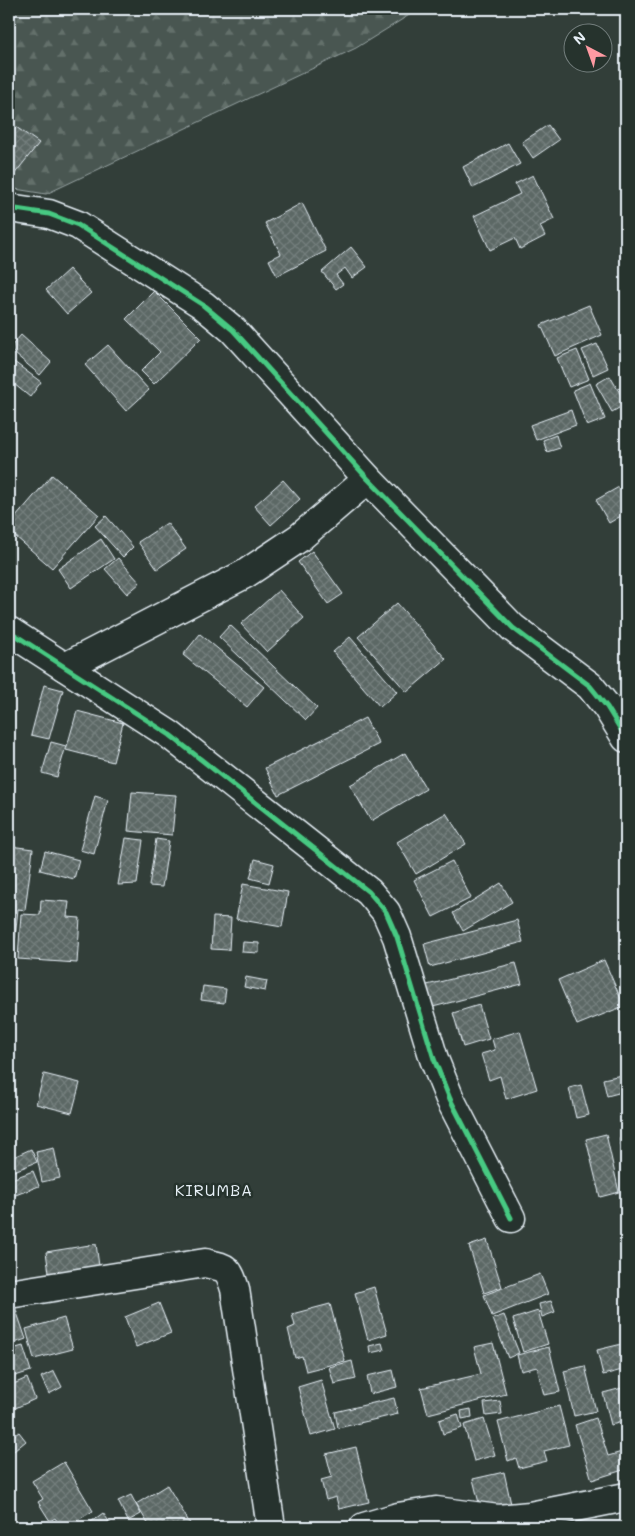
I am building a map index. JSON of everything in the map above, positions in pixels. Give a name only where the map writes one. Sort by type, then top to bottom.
[{"type":"street","points":[[9,208],[49,214],[78,224],[203,306],[233,330],[368,479],[513,628],[590,686],[607,707],[626,738]]},
{"type":"street","points":[[64,667],[245,574],[299,538],[368,479]]},
{"type":"street","points":[[9,631],[170,735],[369,892],[386,912],[397,937],[434,1059],[450,1099],[511,1218]]},
{"type":"street","points":[[9,1294],[205,1264],[222,1267],[230,1273],[235,1289],[271,1527]]},
{"type":"street","points":[[364,1527],[398,1517],[436,1512],[498,1519],[530,1516],[626,1497]]},
{"type":"green space","points":[[9,9],[419,9],[356,48],[46,194],[9,188]]},
{"type":"building","points":[[548,125],[559,140],[533,158],[522,142]]},
{"type":"building","points":[[16,127],[39,143],[9,181],[9,131],[12,135]]},
{"type":"building","points":[[508,143],[520,164],[473,188],[463,167]]},
{"type":"building","points":[[533,175],[554,219],[540,226],[545,236],[520,249],[515,238],[490,250],[474,216],[520,194],[515,184]]},
{"type":"building","points":[[302,203],[326,251],[277,276],[269,260],[281,254],[265,223]]},
{"type":"building","points":[[351,247],[367,267],[352,278],[345,268],[336,275],[343,284],[336,289],[322,272]]},
{"type":"building","points":[[69,269],[91,293],[67,314],[46,290]]},
{"type":"building","points":[[154,291],[201,338],[154,384],[141,371],[160,352],[126,319]]},
{"type":"building","points":[[589,305],[602,335],[555,356],[541,325]]},
{"type":"building","points":[[21,335],[51,362],[40,375],[9,349]]},
{"type":"building","points":[[597,344],[608,368],[593,375],[582,350]]},
{"type":"building","points":[[108,345],[149,390],[126,411],[85,365]]},
{"type":"building","points":[[577,350],[589,379],[569,387],[557,358]]},
{"type":"building","points":[[10,359],[41,382],[30,397],[9,380]]},
{"type":"building","points":[[610,376],[626,404],[612,412],[596,384]]},
{"type":"building","points":[[590,383],[605,419],[587,426],[573,390]]},
{"type":"building","points":[[571,410],[576,425],[536,440],[530,425]]},
{"type":"building","points":[[556,435],[560,448],[547,452],[543,440]]},
{"type":"building","points":[[52,475],[99,515],[52,568],[9,531],[9,525]]},
{"type":"building","points":[[283,480],[300,499],[271,525],[254,506]]},
{"type":"building","points":[[626,483],[626,513],[609,523],[596,500]]},
{"type":"building","points":[[106,516],[133,547],[123,557],[95,526]]},
{"type":"building","points":[[167,523],[186,549],[157,569],[138,542]]},
{"type":"building","points":[[101,539],[114,559],[71,588],[58,569]]},
{"type":"building","points":[[312,551],[343,594],[328,604],[298,562]]},
{"type":"building","points":[[118,558],[140,583],[127,594],[105,569]]},
{"type":"building","points":[[279,590],[304,618],[267,652],[241,624]]},
{"type":"building","points":[[397,603],[446,659],[407,692],[358,637]]},
{"type":"building","points":[[230,625],[317,708],[306,720],[219,637]]},
{"type":"building","points":[[200,634],[264,687],[247,707],[183,655]]},
{"type":"building","points":[[350,637],[397,692],[380,707],[333,652]]},
{"type":"building","points":[[44,685],[63,690],[49,739],[31,735]]},
{"type":"building","points":[[77,711],[123,723],[113,762],[66,750]]},
{"type":"building","points":[[365,718],[379,744],[278,795],[265,768]]},
{"type":"building","points":[[51,742],[66,746],[57,777],[42,773]]},
{"type":"building","points":[[405,753],[426,789],[371,821],[350,785]]},
{"type":"building","points":[[132,792],[176,795],[172,835],[128,831]]},
{"type":"building","points":[[95,796],[108,800],[94,854],[80,850]]},
{"type":"building","points":[[446,813],[466,844],[416,874],[397,842]]},
{"type":"building","points":[[126,838],[143,840],[137,884],[118,885]]},
{"type":"building","points":[[156,839],[169,841],[162,887],[149,886]]},
{"type":"building","points":[[10,846],[33,849],[25,910],[18,909],[15,938],[9,937]]},
{"type":"building","points":[[45,851],[79,860],[74,879],[40,870]]},
{"type":"building","points":[[255,859],[274,864],[269,883],[250,878]]},
{"type":"building","points":[[452,861],[471,898],[433,917],[414,880]]},
{"type":"building","points":[[501,883],[512,902],[463,931],[453,913]]},
{"type":"building","points":[[243,884],[288,892],[282,927],[236,919]]},
{"type":"building","points":[[41,900],[69,902],[67,917],[80,918],[77,963],[18,959],[21,914],[40,915]]},
{"type":"building","points":[[213,917],[231,918],[229,950],[211,949]]},
{"type":"building","points":[[517,920],[523,942],[430,967],[424,944]]},
{"type":"building","points":[[243,942],[259,943],[259,953],[242,952]]},
{"type":"building","points":[[604,960],[624,1006],[577,1025],[558,980]]},
{"type":"building","points":[[516,963],[522,984],[429,1008],[423,986]]},
{"type":"building","points":[[246,977],[267,981],[265,991],[244,987]]},
{"type":"building","points":[[203,986],[226,989],[224,1003],[201,1000]]},
{"type":"building","points":[[479,1005],[489,1039],[463,1047],[453,1013]]},
{"type":"building","points":[[520,1031],[537,1089],[506,1099],[500,1076],[489,1080],[481,1054],[495,1050],[492,1039]]},
{"type":"building","points":[[44,1074],[80,1083],[72,1113],[36,1104]]},
{"type":"building","points":[[626,1074],[626,1091],[607,1096],[603,1079]]},
{"type":"building","points":[[581,1085],[589,1115],[576,1118],[569,1088]]},
{"type":"building","points":[[606,1134],[619,1192],[600,1197],[586,1139]]},
{"type":"building","points":[[626,1137],[626,1159],[619,1139]]},
{"type":"building","points":[[54,1148],[60,1178],[42,1182],[36,1152]]},
{"type":"building","points":[[31,1149],[37,1162],[9,1173],[9,1159]]},
{"type":"building","points":[[33,1171],[39,1186],[13,1196],[9,1180]]},
{"type":"building","points":[[623,1215],[626,1215],[626,1232]]},
{"type":"building","points":[[487,1240],[502,1287],[484,1293],[469,1246]]},
{"type":"building","points":[[96,1244],[100,1273],[50,1280],[46,1252]]},
{"type":"building","points":[[540,1274],[548,1294],[492,1316],[484,1295]]},
{"type":"building","points":[[374,1287],[387,1334],[368,1340],[355,1293]]},
{"type":"building","points":[[551,1301],[555,1312],[542,1317],[539,1304]]},
{"type":"building","points":[[159,1303],[171,1333],[136,1347],[125,1317]]},
{"type":"building","points":[[14,1304],[26,1339],[9,1345],[9,1305]]},
{"type":"building","points":[[330,1304],[345,1361],[306,1371],[302,1356],[295,1358],[288,1329],[295,1326],[292,1314]]},
{"type":"building","points":[[538,1311],[548,1344],[523,1352],[513,1319]]},
{"type":"building","points":[[504,1315],[519,1353],[508,1358],[493,1319]]},
{"type":"building","points":[[64,1318],[73,1349],[34,1359],[26,1329]]},
{"type":"building","points":[[382,1343],[384,1350],[370,1353],[369,1346]]},
{"type":"building","points":[[493,1343],[506,1394],[428,1414],[421,1388],[481,1374],[474,1347]]},
{"type":"building","points":[[626,1343],[626,1369],[603,1375],[597,1350]]},
{"type":"building","points":[[23,1346],[31,1371],[9,1378],[9,1350]]},
{"type":"building","points":[[549,1347],[560,1392],[544,1395],[537,1367],[521,1371],[517,1355]]},
{"type":"building","points":[[352,1361],[356,1379],[334,1384],[329,1367]]},
{"type":"building","points":[[585,1366],[596,1411],[574,1416],[564,1371]]},
{"type":"building","points":[[393,1370],[397,1387],[370,1394],[367,1376]]},
{"type":"building","points":[[54,1371],[62,1387],[49,1394],[41,1377]]},
{"type":"building","points":[[27,1378],[35,1399],[9,1411],[9,1386]]},
{"type":"building","points":[[321,1380],[335,1429],[311,1436],[298,1387]]},
{"type":"building","points":[[626,1387],[626,1421],[611,1425],[603,1393]]},
{"type":"building","points":[[394,1398],[398,1414],[338,1428],[335,1412]]},
{"type":"building","points":[[500,1401],[502,1414],[486,1416],[484,1403]]},
{"type":"building","points":[[559,1406],[569,1445],[544,1451],[547,1461],[519,1468],[516,1458],[508,1461],[498,1422]]},
{"type":"building","points":[[471,1409],[472,1417],[462,1419],[461,1411]]},
{"type":"building","points":[[458,1414],[462,1428],[443,1434],[439,1420]]},
{"type":"building","points":[[596,1418],[608,1456],[622,1452],[626,1469],[592,1480],[575,1425]]},
{"type":"building","points":[[484,1419],[495,1455],[474,1461],[464,1425]]},
{"type":"building","points":[[19,1432],[26,1441],[9,1455],[9,1439]]},
{"type":"building","points":[[356,1447],[369,1502],[339,1509],[336,1497],[326,1500],[321,1480],[332,1477],[326,1454]]},
{"type":"building","points":[[64,1462],[93,1511],[66,1527],[61,1527],[55,1518],[50,1521],[38,1502],[43,1499],[32,1481]]},
{"type":"building","points":[[504,1472],[511,1504],[481,1511],[473,1479]]},
{"type":"building","points":[[167,1485],[192,1527],[150,1527],[136,1504]]},
{"type":"building","points":[[131,1495],[141,1514],[128,1521],[118,1501]]},
{"type":"building","points":[[103,1513],[113,1527],[84,1527]]},
{"type":"cycle path","points":[[9,208],[49,214],[78,225],[203,305],[233,330],[368,479],[513,628],[590,686],[607,707],[626,738]]},
{"type":"cycle path","points":[[9,631],[170,735],[369,892],[386,912],[397,937],[434,1059],[450,1099],[511,1218]]},
{"type":"district","name":"KIRUMBA","points":[[214,1190]]}]
